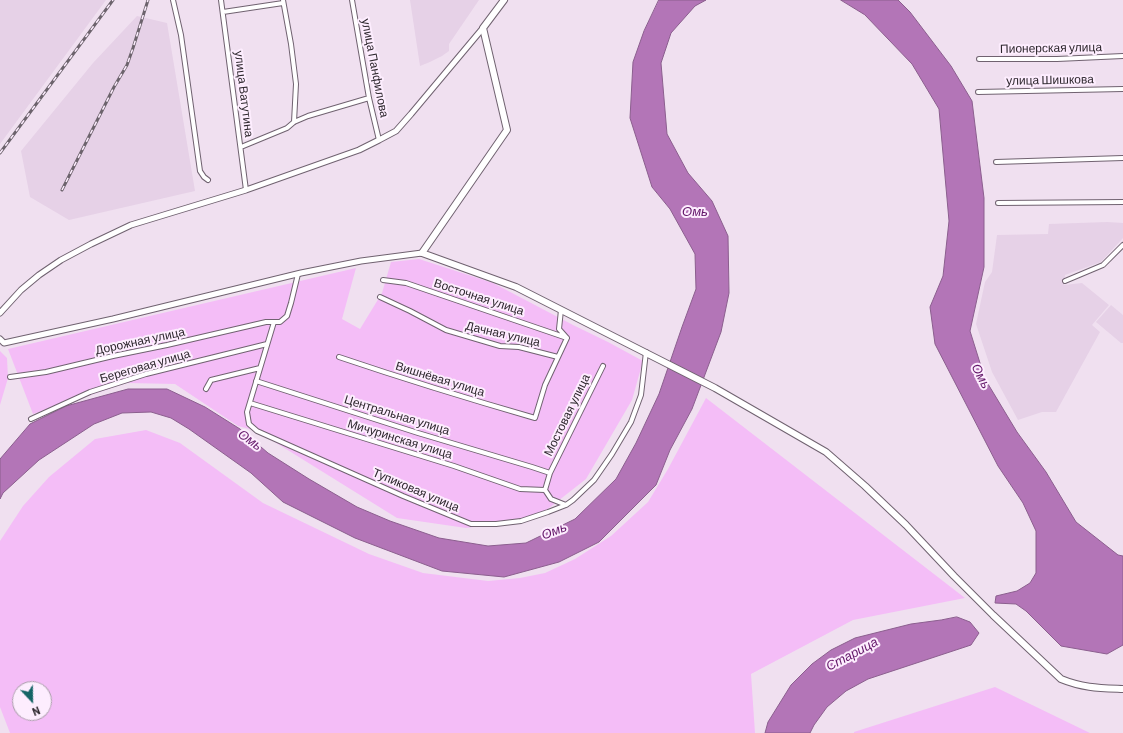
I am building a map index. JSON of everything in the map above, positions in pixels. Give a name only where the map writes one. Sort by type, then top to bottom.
[{"type":"main road","points":[[504,0],[483,28],[507,130],[422,253],[516,287],[715,388],[826,452],[906,525],[965,587],[1061,679],[1086,687],[1123,689]]},
{"type":"street","points":[[174,0],[181,34],[200,171],[208,180]]},
{"type":"street","name":"улица Ватутина","points":[[221,0],[246,190]]},
{"type":"street","name":"улица Панфилова","points":[[352,0],[369,98],[379,140]]},
{"type":"street","points":[[223,12],[283,2],[291,44],[296,84],[294,122]]},
{"type":"street","points":[[0,313],[21,290],[61,260],[131,225],[246,190],[351,152],[396,131],[483,28]]},
{"type":"street","name":"Пионерская улица","points":[[979,59],[1123,56]]},
{"type":"street","name":"улица Шишкова","points":[[978,92],[1123,89]]},
{"type":"street","points":[[241,148],[287,128],[294,122],[308,116],[369,98]]},
{"type":"street","points":[[996,162],[1123,158]]},
{"type":"street","points":[[998,203],[1123,202]]},
{"type":"street","points":[[1065,281],[1103,266],[1123,245]]},
{"type":"street","points":[[0,339],[4,343],[114,319],[298,274],[361,261],[422,253]]},
{"type":"street","points":[[250,403],[274,322],[280,322],[287,316],[298,274]]},
{"type":"street","name":"Восточная улица","points":[[383,280],[406,283],[567,338]]},
{"type":"street","name":"Дачная улица","points":[[380,297],[446,330],[500,346],[519,348],[558,357]]},
{"type":"street","points":[[558,357],[567,338],[560,330],[561,310]]},
{"type":"street","name":"Дорожная улица","points":[[10,377],[46,372],[266,322],[274,322]]},
{"type":"street","name":"Береговая улица","points":[[31,419],[90,392],[146,374],[268,344]]},
{"type":"street","name":"Тупиковая улица","points":[[250,403],[247,412],[248,424],[257,431],[403,496],[471,524],[496,524],[521,521],[566,505],[594,480],[631,422],[641,396],[648,353]]},
{"type":"street","name":"Вишнёвая улица","points":[[339,357],[398,377],[535,418],[545,385],[558,357]]},
{"type":"street","name":"Мостовая улица","points":[[545,490],[550,473],[603,366]]},
{"type":"street","points":[[206,390],[211,380],[260,368]]},
{"type":"street","name":"Центральная улица","points":[[256,381],[418,433],[550,473]]},
{"type":"street","name":"Мичуринская улица","points":[[250,403],[454,466],[520,489],[545,490]]},
{"type":"street","points":[[545,490],[551,499],[566,505]]},
{"type":"shaded area","points":[[0,0],[106,0],[0,144]]},
{"type":"shaded area","points":[[410,0],[479,0],[449,44],[449,51],[442,56],[420,66]]},
{"type":"shaded area","points":[[137,16],[167,23],[195,191],[69,220],[30,197],[21,151],[93,63]]},
{"type":"shaded area","points":[[1107,222],[1123,223],[1123,238],[1101,262],[1065,275],[1064,285],[1082,283],[1109,305],[1092,325],[1100,332],[1056,412],[1042,412],[1018,420],[992,372],[976,324],[985,282],[992,272],[997,235],[1048,234],[1049,224]]},
{"type":"shaded area","points":[[419,259],[493,283],[643,361],[632,400],[586,479],[535,519],[466,528],[397,518],[257,431],[238,426],[175,384],[127,383],[33,414],[8,349],[356,268],[342,319],[360,329],[382,293],[391,262]]},
{"type":"shaded area","points":[[1111,305],[1123,315],[1123,343],[1121,343],[1096,322]]},
{"type":"shaded area","points":[[0,351],[7,358],[8,378],[0,405]]},
{"type":"shaded area","points":[[706,398],[965,598],[853,620],[751,674],[755,733],[10,733],[0,707],[0,541],[23,506],[49,477],[95,439],[146,430],[180,443],[263,503],[369,554],[423,573],[488,581],[520,578],[545,573],[575,559],[611,536],[648,502],[668,469]]},
{"type":"shaded area","points":[[995,687],[1090,733],[854,733],[854,732]]},
{"type":"water","name":"Омь","points":[[659,0],[706,0],[695,6],[671,33],[661,63],[667,134],[688,173],[712,201],[728,236],[729,293],[721,332],[692,409],[670,450],[656,485],[599,542],[559,562],[504,577],[442,571],[355,538],[283,502],[251,473],[189,429],[171,418],[151,412],[122,413],[94,424],[39,460],[3,493],[0,499],[0,459],[30,424],[66,406],[128,389],[167,389],[205,407],[240,429],[268,453],[357,507],[390,521],[439,538],[488,546],[526,543],[575,519],[616,479],[636,443],[659,394],[696,289],[695,254],[670,209],[652,187],[630,118],[633,62],[644,31]]},
{"type":"water","name":"Омь","points":[[841,0],[898,0],[910,12],[951,66],[972,101],[984,198],[984,267],[970,331],[985,379],[1017,432],[1046,472],[1076,522],[1118,555],[1123,556],[1123,645],[1107,654],[1061,646],[1026,611],[1016,604],[995,603],[996,596],[1017,591],[1030,583],[1036,573],[1036,531],[1023,503],[998,466],[935,344],[930,307],[943,276],[949,221],[939,109],[912,64],[865,15]]},
{"type":"water","name":"Старица","points":[[957,617],[970,622],[979,633],[971,645],[868,679],[846,691],[827,707],[810,733],[765,733],[768,722],[791,685],[812,664],[831,650],[855,638],[911,624]]},
{"type":"railway","points":[[0,153],[113,0]]},
{"type":"railway","points":[[62,190],[114,87],[127,65],[148,0]]}]
